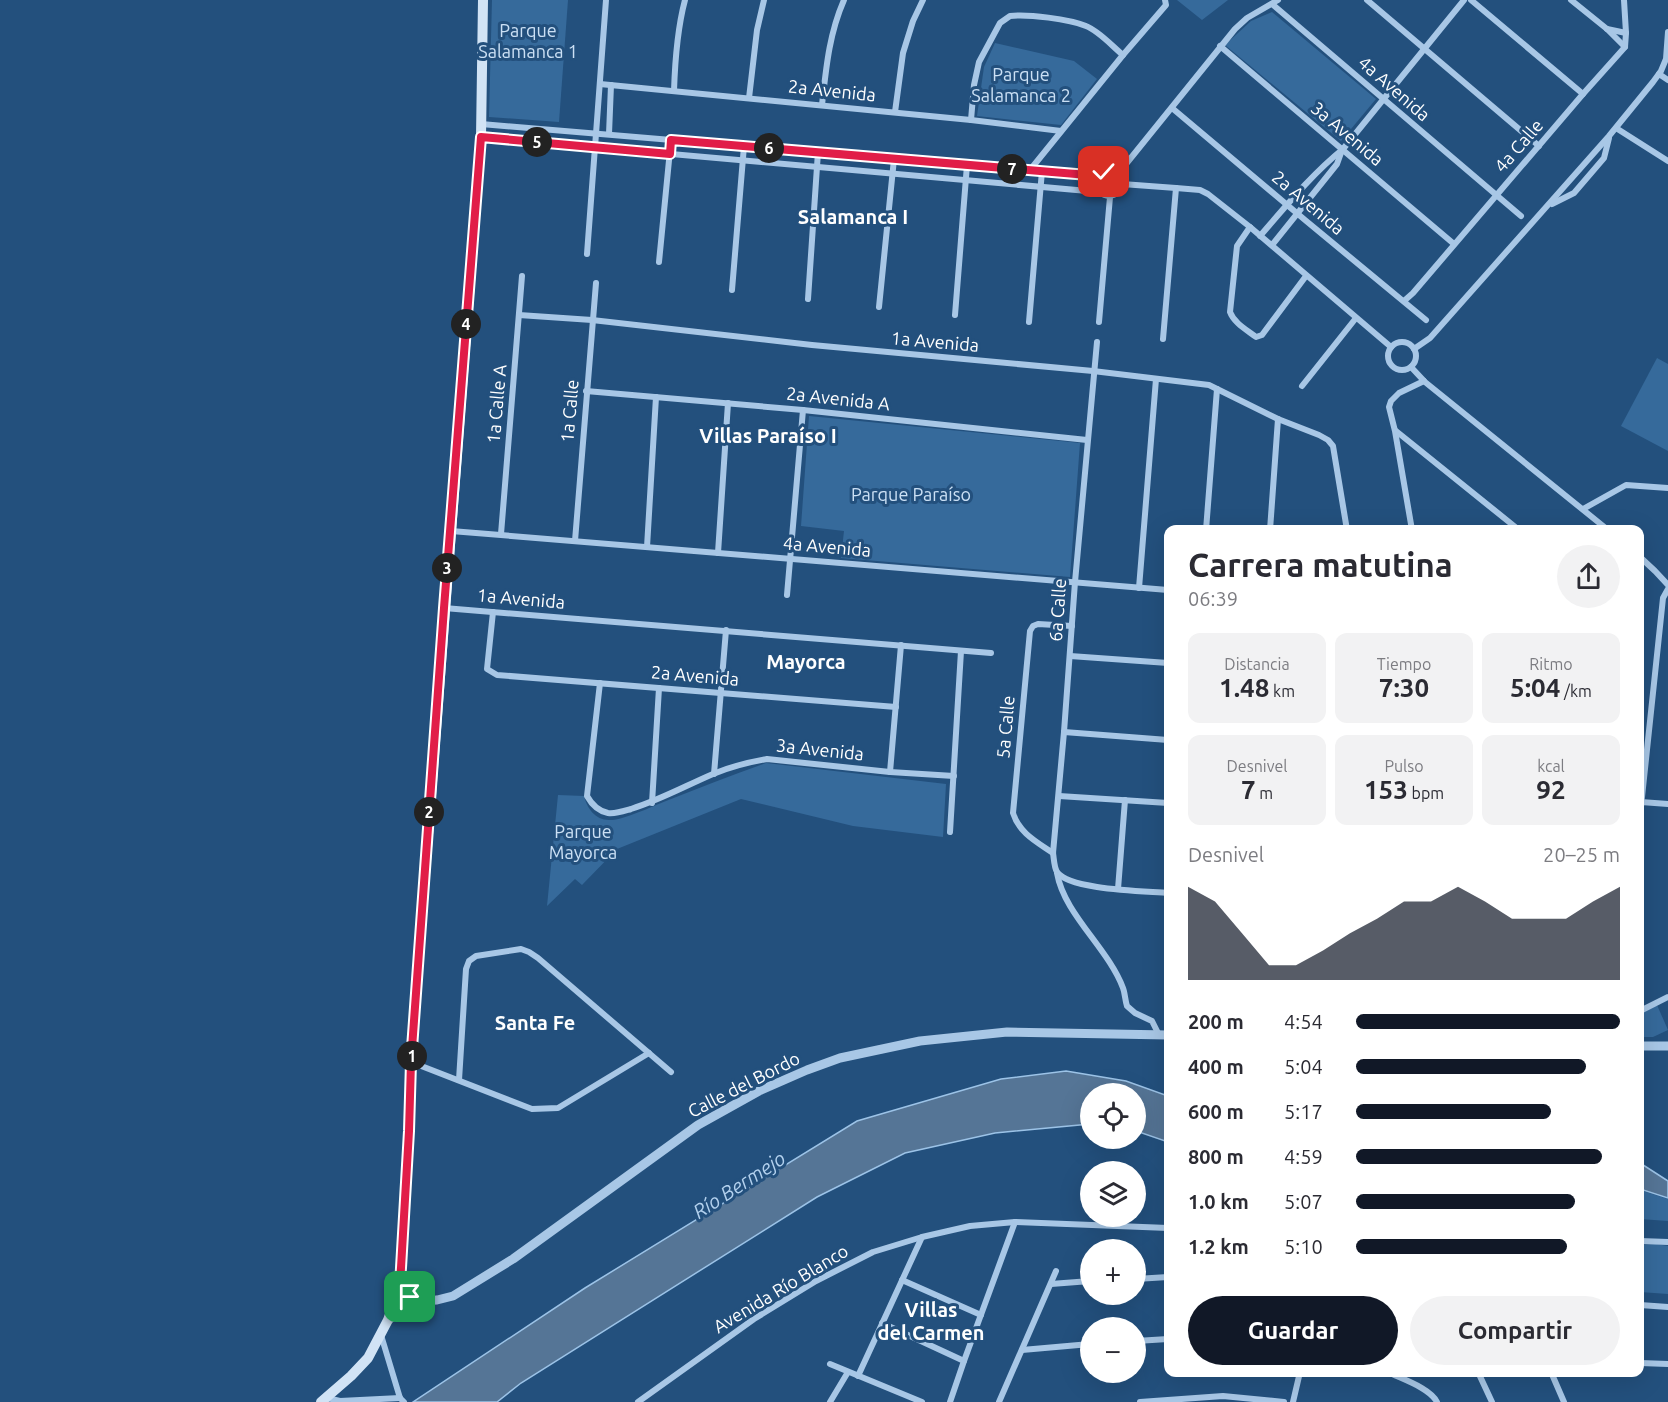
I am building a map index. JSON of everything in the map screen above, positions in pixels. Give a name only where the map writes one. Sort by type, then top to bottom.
[{"type":"main road","points":[[324,1400],[368,1358],[388,1320],[400,1285],[411,1062],[481,137],[483,0]]},
{"type":"street","points":[[588,254],[606,0]]},
{"type":"street","points":[[674,91],[679,25],[685,0]]},
{"type":"street","points":[[749,98],[757,30],[764,0]]},
{"type":"street","points":[[822,105],[828,49],[844,0]]},
{"type":"street","points":[[895,112],[903,53],[913,21],[923,0]]},
{"type":"street","points":[[1030,170],[1123,55],[1166,6],[1165,0]]},
{"type":"street","points":[[1367,0],[1539,146]]},
{"type":"street","points":[[1272,245],[1337,164],[1343,150],[1383,98],[1464,0]]},
{"type":"street","points":[[1471,0],[1583,94]]},
{"type":"street","points":[[1571,0],[1625,47]]},
{"type":"street","points":[[1624,0],[1625,47]]},
{"type":"street","points":[[1116,173],[1172,108],[1220,46],[1247,18],[1275,2]]},
{"type":"street","name":"4a Avenida","points":[[1275,2],[1521,216]]},
{"type":"street","points":[[971,120],[979,62],[1000,23],[1010,16],[1045,18],[1086,26],[1123,55]]},
{"type":"street","points":[[1607,29],[1626,33]]},
{"type":"street","points":[[1414,349],[1430,338],[1610,136],[1659,74],[1666,59],[1668,33]]},
{"type":"street","name":"3a Avenida","points":[[1220,46],[1454,244]]},
{"type":"street","name":"4a Calle","points":[[1404,300],[1413,293],[1625,47]]},
{"type":"street","points":[[1659,74],[1668,80]]},
{"type":"street","name":"2a Avenida","points":[[600,84],[1061,130]]},
{"type":"street","points":[[609,135],[611,85]]},
{"type":"street","name":"2a Avenida","points":[[1172,108],[1426,320]]},
{"type":"street","points":[[481,124],[1100,176],[1107,172],[1116,173],[1120,178],[1122,184],[1119,193],[1110,197],[1104,196],[1097,184],[1100,176]]},
{"type":"street","points":[[1616,128],[1668,161]]},
{"type":"street","points":[[1549,205],[1574,193],[1605,158],[1610,136]]},
{"type":"street","points":[[481,137],[1100,192]]},
{"type":"street","points":[[659,262],[671,140]]},
{"type":"street","points":[[732,290],[744,146]]},
{"type":"street","points":[[1260,236],[1331,158],[1343,150]]},
{"type":"street","points":[[808,299],[818,152]]},
{"type":"street","points":[[879,307],[894,159]]},
{"type":"street","points":[[955,315],[967,165]]},
{"type":"street","points":[[1029,322],[1042,171]]},
{"type":"street","points":[[1122,184],[1200,190],[1208,194],[1272,245],[1391,348]]},
{"type":"street","points":[[1163,339],[1176,188]]},
{"type":"street","points":[[1099,322],[1110,197]]},
{"type":"street","points":[[1250,227],[1237,246],[1230,312],[1238,323],[1256,337],[1262,335],[1306,276]]},
{"type":"street","name":"1a Calle A","points":[[501,534],[522,276]]},
{"type":"street","name":"1a Calle","points":[[575,541],[596,284]]},
{"type":"street","name":"1a Avenida","points":[[519,315],[592,320],[1209,385],[1278,419],[1328,440],[1333,446],[1346,525]]},
{"type":"street","points":[[1302,386],[1356,318]]},
{"type":"street","name":"6a Calle","points":[[1097,342],[1053,853],[1060,874],[1060,886],[1104,953],[1123,988],[1126,1006],[1152,1021],[1164,1035]]},
{"type":"street","points":[[1408,343],[1414,349],[1416,358],[1411,367],[1401,370],[1392,366],[1388,357],[1391,348],[1396,344],[1408,343]]},
{"type":"street","points":[[1411,367],[1424,381],[1602,525]]},
{"type":"street","points":[[1139,588],[1156,379]]},
{"type":"street","points":[[1411,525],[1389,407],[1391,401],[1399,393],[1424,381]]},
{"type":"street","points":[[1206,525],[1217,389]]},
{"type":"street","name":"2a Avenida A","points":[[586,391],[803,410],[1087,440]]},
{"type":"street","points":[[647,547],[656,397]]},
{"type":"street","points":[[718,553],[728,403]]},
{"type":"street","points":[[787,595],[803,410]]},
{"type":"street","points":[[1270,525],[1278,419]]},
{"type":"street","points":[[1395,431],[1513,525]]},
{"type":"street","points":[[1583,509],[1626,485],[1668,488]]},
{"type":"street","name":"4a Avenida","points":[[450,531],[1164,590]]},
{"type":"street","points":[[1644,560],[1656,570],[1668,587],[1663,598],[1644,774]]},
{"type":"street","name":"1a Avenida","points":[[444,608],[991,653]]},
{"type":"street","name":"2a Avenida","points":[[493,612],[487,669],[497,675],[896,707]]},
{"type":"street","name":"5a Calle","points":[[1053,853],[1020,829],[1013,813],[1030,631],[1038,624],[1071,626]]},
{"type":"street","points":[[714,774],[726,630]]},
{"type":"street","points":[[890,772],[901,645]]},
{"type":"street","points":[[950,832],[961,651]]},
{"type":"street","points":[[1070,656],[1164,663]]},
{"type":"street","name":"3a Avenida","points":[[600,682],[587,796],[598,810],[608,813],[652,803],[714,774],[767,759],[890,772],[954,776]]},
{"type":"street","points":[[652,803],[659,688]]},
{"type":"street","points":[[1064,732],[1164,740]]},
{"type":"street","points":[[1059,796],[1164,803]]},
{"type":"street","points":[[1118,889],[1125,800]]},
{"type":"street","points":[[1644,802],[1668,804]]},
{"type":"street","points":[[1060,874],[1072,882],[1118,889],[1164,892]]},
{"type":"street","points":[[459,1080],[466,969],[469,961],[476,956],[521,949],[538,958],[671,1072]]},
{"type":"street","points":[[1644,1009],[1668,997]]},
{"type":"street","name":"Calle del Bordo","points":[[388,1320],[420,1301],[453,1296],[519,1255],[698,1125],[759,1091],[818,1066],[840,1058],[920,1041],[1007,1032],[1164,1035]]},
{"type":"street","points":[[1644,1046],[1668,1046]]},
{"type":"street","points":[[411,1062],[532,1109],[552,1109],[558,1108],[649,1053]]},
{"type":"street","points":[[950,1402],[1015,1222]]},
{"type":"street","name":"Avenida Río Blanco","points":[[638,1402],[754,1319],[816,1281],[873,1252],[922,1237],[970,1226],[1015,1222],[1164,1228]]},
{"type":"street","points":[[858,1376],[922,1237]]},
{"type":"street","points":[[1644,1241],[1668,1242]]},
{"type":"street","points":[[999,1402],[1056,1271]]},
{"type":"street","points":[[1146,1278],[1164,1277]]},
{"type":"street","points":[[902,1280],[981,1315]]},
{"type":"street","points":[[1051,1284],[1080,1282]]},
{"type":"street","points":[[400,1285],[410,1297],[420,1301]]},
{"type":"street","points":[[1644,1305],[1668,1307]]},
{"type":"street","points":[[882,1323],[964,1360]]},
{"type":"street","points":[[324,1400],[402,1400],[381,1334]]},
{"type":"street","points":[[1146,1340],[1164,1339]]},
{"type":"street","points":[[1022,1350],[1080,1345]]},
{"type":"street","points":[[1644,1363],[1668,1364]]},
{"type":"street","points":[[830,1364],[922,1402]]},
{"type":"street","points":[[830,1402],[848,1372]]},
{"type":"street","points":[[1293,1402],[1299,1377]]},
{"type":"street","points":[[1399,1377],[1421,1387],[1437,1400]]},
{"type":"street","points":[[1480,1377],[1492,1402]]},
{"type":"street","points":[[1553,1377],[1564,1402]]},
{"type":"street","points":[[898,1402],[902,1394]]},
{"type":"street","points":[[1140,1402],[1223,1396],[1284,1402]]},
{"type":"green space","name":"Parque Salamanca 1","points":[[492,0],[568,0],[559,122],[489,117]]},
{"type":"green space","points":[[1177,0],[1228,0],[1202,20]]},
{"type":"green space","points":[[1272,12],[1376,99],[1341,141],[1225,45],[1251,21]]},
{"type":"green space","name":"Parque Salamanca 2","points":[[995,43],[1074,61],[1097,79],[1061,125],[977,116],[984,67]]},
{"type":"green space","points":[[1657,358],[1668,364],[1668,451],[1621,426]]},
{"type":"green space","name":"Parque Paraíso","points":[[809,416],[1080,443],[1070,577],[841,558],[844,531],[801,526]]},
{"type":"green space","name":"Parque Mayorca","points":[[766,763],[946,784],[943,837],[853,826],[741,799],[617,849],[582,885],[575,879],[547,906],[558,795],[584,796],[587,805],[596,816],[615,820]]},
{"type":"green space","points":[[1657,1005],[1668,1030],[1653,1037],[1644,1037],[1644,1011]]},
{"type":"green space","points":[[1644,1191],[1668,1199],[1668,1221],[1644,1219]]},
{"type":"green space","points":[[1644,1245],[1668,1246],[1668,1294],[1644,1292]]},
{"type":"shaded area","points":[[1066,1071],[1132,1083],[1080,1083],[1080,1125],[995,1133],[905,1153],[817,1197],[521,1383],[497,1402],[413,1402],[585,1288],[857,1121],[1001,1079]]},
{"type":"shaded area","points":[[1146,1088],[1164,1095],[1164,1141],[1146,1134]]},
{"type":"shaded area","points":[[1644,1166],[1668,1181],[1668,1198],[1644,1190]]},
{"type":"district","name":"Salamanca I","points":[[853,217]]},
{"type":"district","name":"Villas Paraíso I","points":[[768,436]]},
{"type":"district","name":"Mayorca","points":[[806,662]]},
{"type":"district","name":"Santa Fe","points":[[535,1023]]},
{"type":"district","name":"Villas del Carmen","points":[[931,1322]]},
{"type":"route","points":[[410,1297],[400,1285],[411,1062],[481,137],[670,154],[671,140],[1100,176],[1104,172]]},
{"type":"water label","name":"Río Bermejo","points":[[739,1185]]}]
